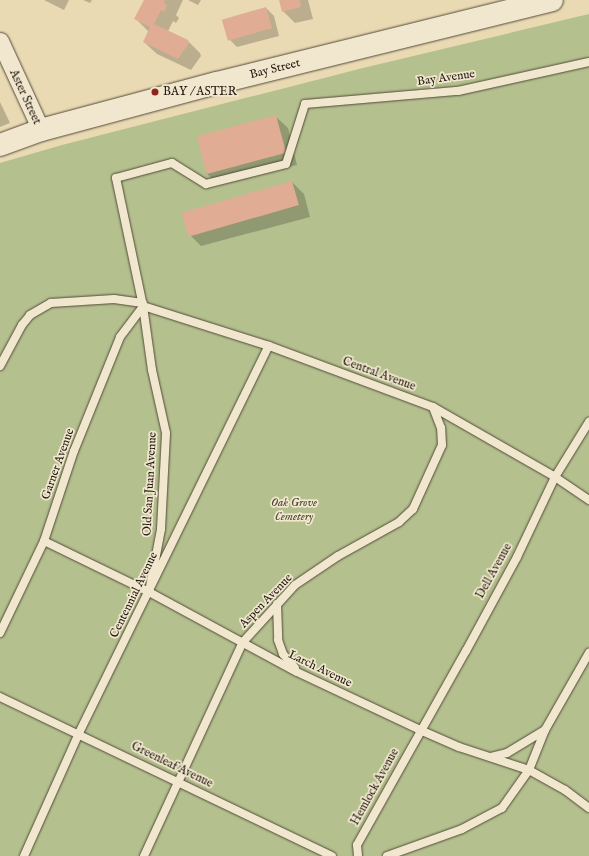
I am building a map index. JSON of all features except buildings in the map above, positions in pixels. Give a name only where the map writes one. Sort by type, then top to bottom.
[{"type":"main road","name":"Bay Street","points":[[0,145],[41,130],[500,5],[552,0]]},
{"type":"street","name":"Aster Street","points":[[0,41],[41,130]]},
{"type":"lane","name":"Bay Avenue","points":[[305,104],[458,91],[589,62]]},
{"type":"lane","name":"Old San Juan Avenue","points":[[149,592],[161,529],[166,433],[152,370],[143,304],[116,178],[172,163],[206,184],[286,164],[305,104]]},
{"type":"lane","name":"Central Avenue","points":[[0,366],[22,325],[30,315],[51,303],[114,299],[143,304],[268,346],[434,407],[554,477],[589,500]]},
{"type":"lane","name":"Garner Avenue","points":[[0,633],[44,541],[74,451],[120,337],[143,304]]},
{"type":"lane","name":"Centennial Avenue","points":[[24,856],[79,733],[268,346]]},
{"type":"lane","name":"Aspen Avenue","points":[[144,856],[243,642],[295,585],[338,556],[399,522],[413,509],[442,445],[441,428],[434,407]]},
{"type":"lane","name":"Dell Avenue","points":[[420,730],[466,651],[517,557],[554,477],[589,422]]},
{"type":"lane","name":"Larch Avenue","points":[[44,541],[149,592],[297,672],[459,747],[529,770],[565,790],[589,808]]},
{"type":"lane","points":[[277,604],[278,640],[283,654],[297,672]]},
{"type":"lane","points":[[387,856],[462,830],[502,808],[529,770],[545,730],[588,655]]},
{"type":"lane","name":"Greenleaf Avenue","points":[[0,697],[79,733],[332,856]]},
{"type":"lane","name":"Hemlock Avenue","points":[[358,856],[357,845],[420,730]]},
{"type":"lane","points":[[491,757],[507,753],[545,730]]},
{"type":"green space","name":"Oak Grove Cemetery","points":[[589,14],[589,856],[0,856],[0,163],[62,145],[363,68]]},
{"type":"place","name":"BAY / ASTER","points":[[155,92]]}]
